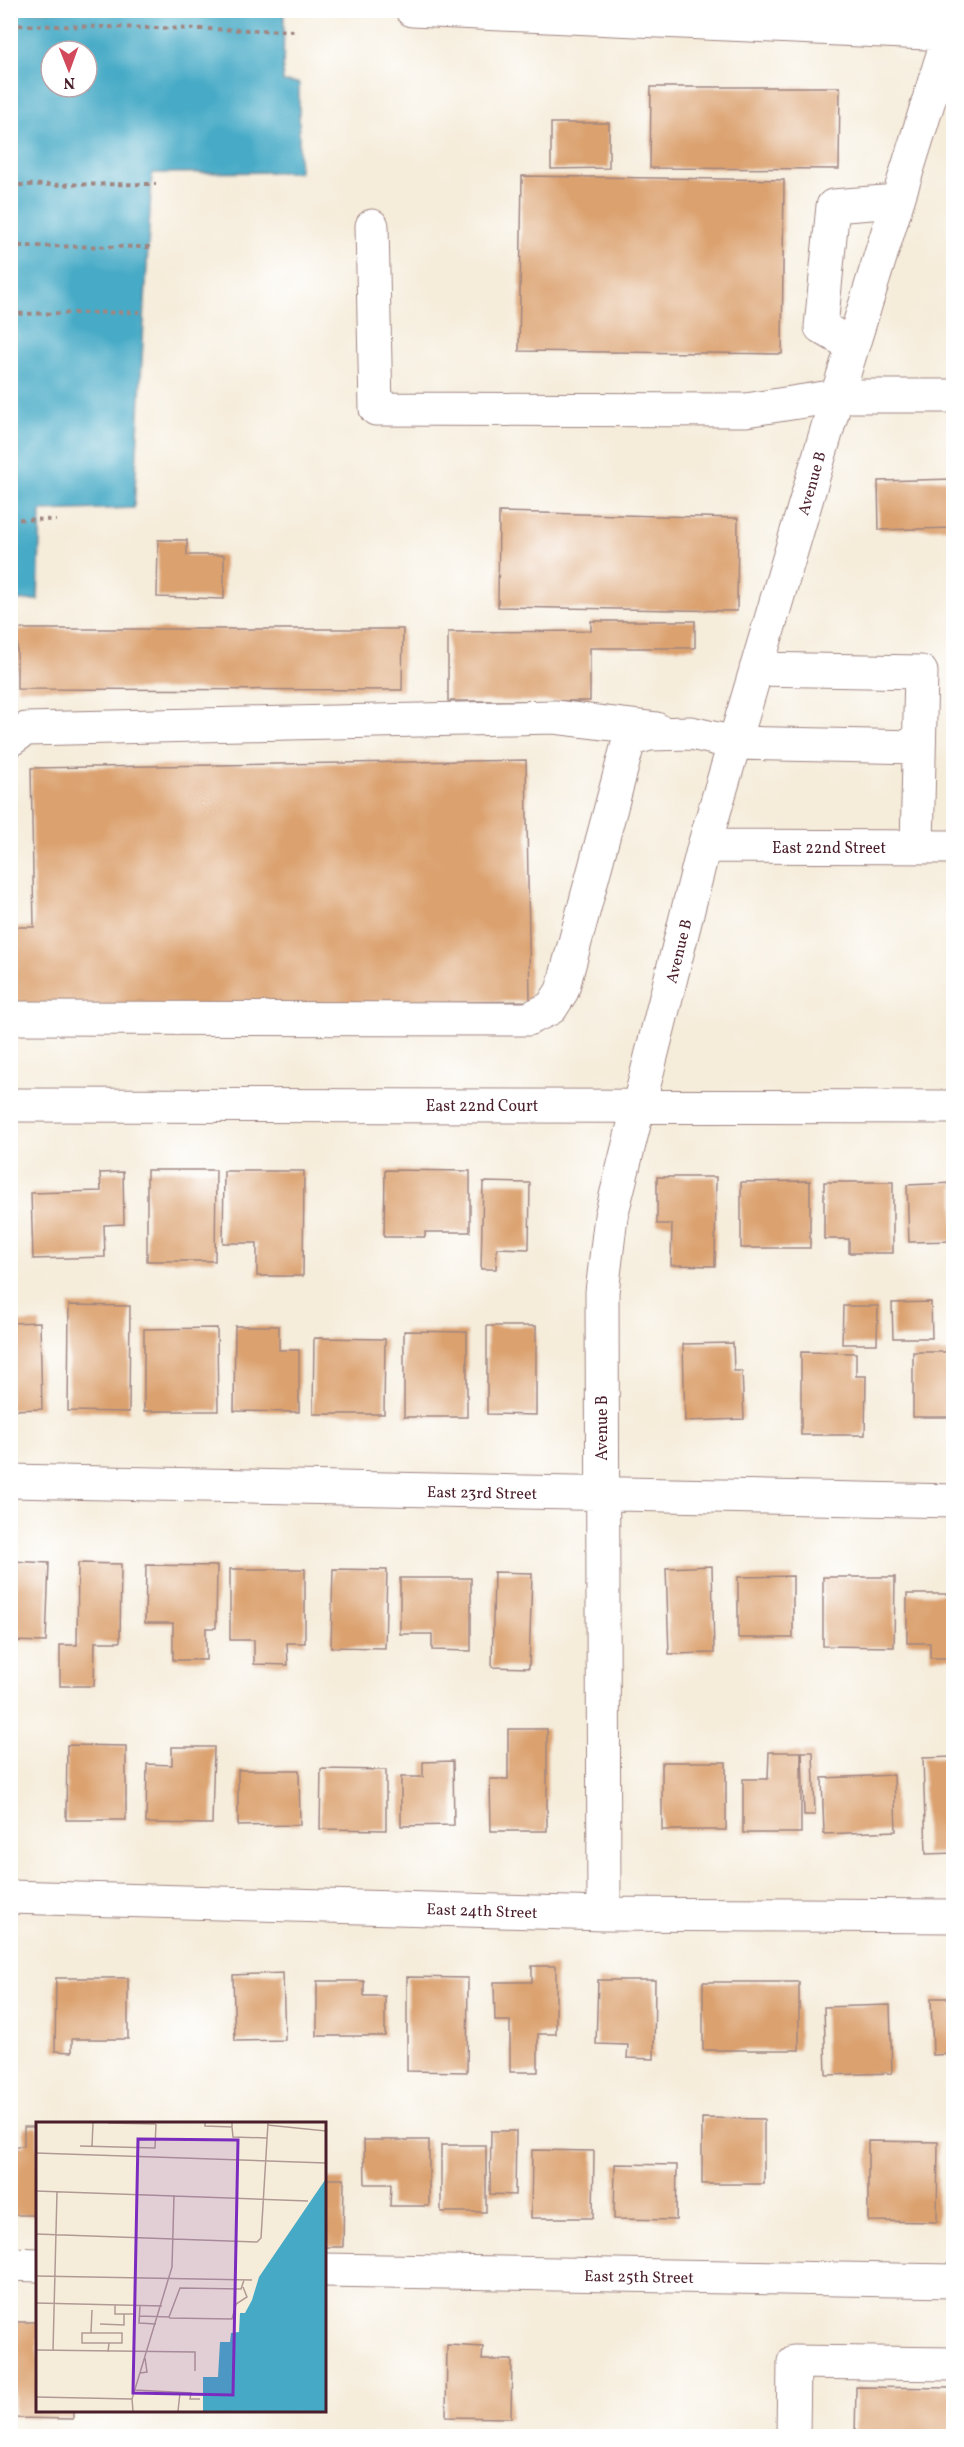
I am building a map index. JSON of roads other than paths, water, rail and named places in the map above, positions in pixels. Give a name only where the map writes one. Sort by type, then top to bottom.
[{"type":"street","points":[[412,10],[951,26]]},
{"type":"street","name":"Avenue B","points":[[604,1914],[602,1292],[610,1216],[704,846],[852,345],[951,26]]},
{"type":"street","points":[[852,345],[821,327],[833,206],[897,201]]},
{"type":"street","points":[[372,226],[376,409],[746,410],[837,396],[954,396]]},
{"type":"street","points":[[756,669],[921,672],[917,847]]},
{"type":"street","points":[[10,740],[26,729],[554,717],[691,733],[735,743],[919,747]]},
{"type":"street","points":[[10,1018],[528,1019],[551,1008],[562,991],[629,740],[650,734],[691,733]]},
{"type":"street","name":"East 22nd Street","points":[[704,846],[954,847]]},
{"type":"street","name":"East 22nd Court","points":[[10,1105],[954,1107]]},
{"type":"street","name":"East 23rd Street","points":[[10,1481],[954,1501]]},
{"type":"street","name":"East 24th Street","points":[[10,1897],[604,1914],[954,1916]]},
{"type":"street","points":[[10,2264],[36,2265]]},
{"type":"street","name":"East 25th Street","points":[[326,2270],[954,2281]]},
{"type":"street","points":[[793,2436],[794,2362],[954,2364]]},
{"type":"water","points":[[10,11],[284,11],[283,82],[299,83],[299,172],[152,173],[134,508],[41,511],[38,600],[11,601]]}]
